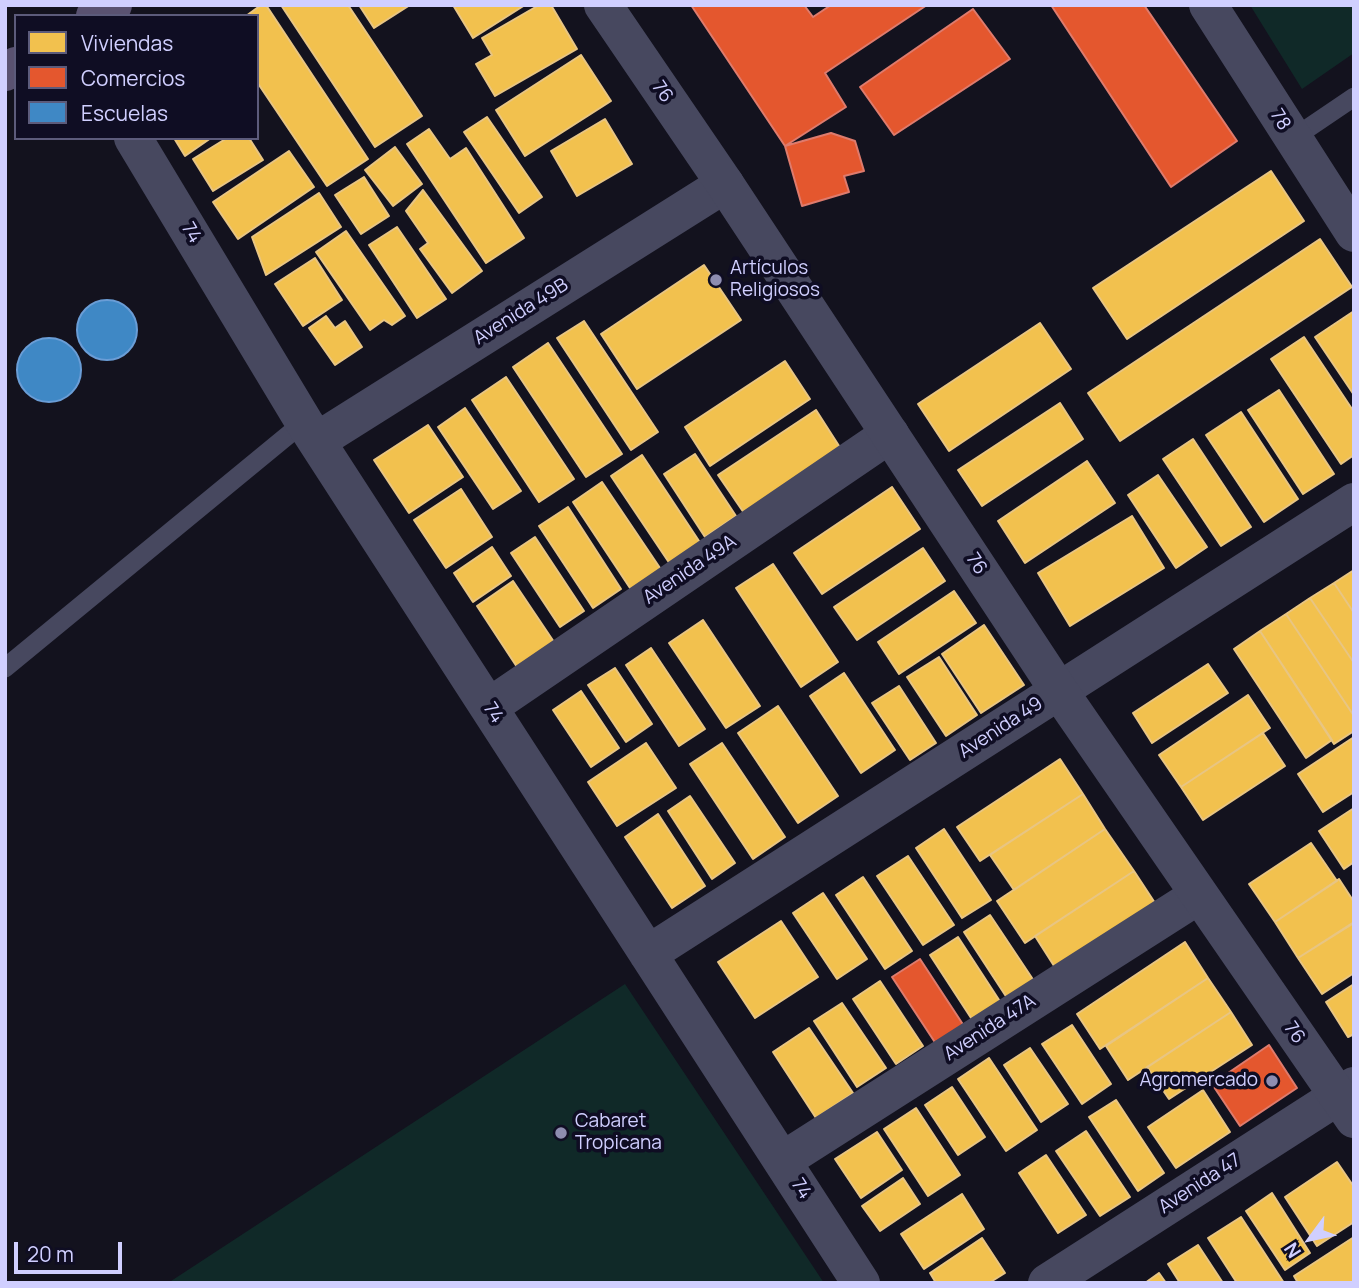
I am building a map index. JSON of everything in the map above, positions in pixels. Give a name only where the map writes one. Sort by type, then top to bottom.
[{"type":"street","name":"76","points":[[603,5],[725,184],[1059,691],[1199,894],[1348,1100]]},
{"type":"street","name":"78","points":[[1208,5],[1354,233]]},
{"type":"street","name":"74","points":[[134,140],[311,431],[861,1283]]},
{"type":"street","name":"Avenida 49B","points":[[311,431],[725,184]]},
{"type":"street","name":"Avenida 49A","points":[[489,707],[890,434]]},
{"type":"street","name":"Avenida 49","points":[[648,954],[1354,502]]},
{"type":"street","name":"Avenida 47A","points":[[782,1161],[1199,894]]},
{"type":"street","name":"Avenida 47","points":[[1047,1283],[1348,1100]]},
{"type":"lane","points":[[1292,139],[1354,97]]},
{"type":"lane","points":[[5,668],[311,431]]},
{"type":"green space","points":[[1250,5],[1354,5],[1354,53],[1302,89]]},
{"type":"green space","name":"Cabaret Tropicana","points":[[625,984],[824,1283],[168,1283]]},
{"type":"building: Viviendas","points":[[261,5],[266,5],[368,159],[327,186],[259,85],[259,14],[249,14]]},
{"type":"building: Viviendas","points":[[281,5],[348,5],[422,116],[375,147]]},
{"type":"building: Viviendas","points":[[359,5],[410,5],[374,28]]},
{"type":"building: Viviendas","points":[[453,5],[525,5],[473,38]]},
{"type":"building: Viviendas","points":[[539,5],[551,5],[577,49],[495,96],[476,64],[492,55],[482,38]]},
{"type":"building: Viviendas","points":[[581,55],[611,101],[525,156],[496,110]]},
{"type":"building: Viviendas","points":[[487,117],[542,197],[519,213],[464,132]]},
{"type":"building: Viviendas","points":[[605,119],[632,164],[577,196],[551,151]]},
{"type":"building: Viviendas","points":[[429,129],[450,159],[466,148],[524,238],[486,263],[407,144]]},
{"type":"building: Viviendas","points":[[175,140],[208,140],[185,156]]},
{"type":"building: Viviendas","points":[[224,140],[250,140],[263,160],[213,191],[193,159]]},
{"type":"building: Viviendas","points":[[395,147],[422,184],[393,206],[365,170]]},
{"type":"building: Viviendas","points":[[289,151],[314,187],[238,239],[213,202]]},
{"type":"building: Viviendas","points":[[1271,171],[1304,221],[1127,339],[1093,288]]},
{"type":"building: Viviendas","points":[[364,177],[389,216],[361,234],[335,195]]},
{"type":"building: Viviendas","points":[[423,190],[482,271],[452,293],[420,249],[428,243],[406,211]]},
{"type":"building: Viviendas","points":[[319,193],[341,227],[266,275],[252,237]]},
{"type":"building: Viviendas","points":[[397,227],[446,299],[417,318],[369,245]]},
{"type":"building: Viviendas","points":[[346,231],[405,316],[392,325],[384,320],[370,330],[316,252]]},
{"type":"building: Viviendas","points":[[1320,239],[1352,287],[1120,441],[1088,393]]},
{"type":"building: Viviendas","points":[[315,258],[342,300],[303,326],[275,284]]},
{"type":"building: Viviendas","points":[[704,265],[741,320],[637,389],[601,334]]},
{"type":"building: Viviendas","points":[[1354,311],[1354,395],[1315,337]]},
{"type":"building: Viviendas","points":[[326,316],[335,328],[345,321],[362,347],[335,365],[309,328]]},
{"type":"building: Viviendas","points":[[584,321],[658,432],[631,450],[557,338]]},
{"type":"building: Viviendas","points":[[1040,323],[1071,369],[949,451],[918,404]]},
{"type":"building: Viviendas","points":[[1304,337],[1354,412],[1354,455],[1341,464],[1271,359]]},
{"type":"building: Viviendas","points":[[548,343],[622,454],[586,477],[513,367]]},
{"type":"building: Viviendas","points":[[785,361],[810,399],[710,466],[685,427]]},
{"type":"building: Viviendas","points":[[506,377],[574,479],[539,502],[472,400]]},
{"type":"building: Viviendas","points":[[1279,390],[1334,474],[1303,494],[1248,410]]},
{"type":"building: Viviendas","points":[[1060,403],[1083,439],[982,506],[958,470]]},
{"type":"building: Viviendas","points":[[465,408],[521,491],[493,509],[438,427]]},
{"type":"building: Viviendas","points":[[816,410],[841,449],[744,513],[718,475]]},
{"type":"building: Viviendas","points":[[1241,412],[1298,499],[1264,522],[1206,435]]},
{"type":"building: Viviendas","points":[[428,425],[463,477],[409,513],[374,460]]},
{"type":"building: Viviendas","points":[[1193,439],[1251,527],[1221,546],[1163,459]]},
{"type":"building: Viviendas","points":[[695,454],[736,516],[705,537],[664,474]]},
{"type":"building: Viviendas","points":[[642,455],[703,547],[672,567],[611,476]]},
{"type":"building: Viviendas","points":[[1087,461],[1115,503],[1025,563],[998,521]]},
{"type":"building: Viviendas","points":[[1158,475],[1207,547],[1176,568],[1128,495]]},
{"type":"building: Viviendas","points":[[602,482],[662,571],[632,591],[573,502]]},
{"type":"building: Viviendas","points":[[892,487],[920,529],[822,594],[794,553]]},
{"type":"building: Viviendas","points":[[461,489],[492,537],[446,568],[414,520]]},
{"type":"building: Viviendas","points":[[568,507],[621,589],[593,608],[539,526]]},
{"type":"building: Viviendas","points":[[1132,516],[1164,568],[1070,626],[1038,573]]},
{"type":"building: Viviendas","points":[[535,537],[584,611],[560,627],[511,553]]},
{"type":"building: Viviendas","points":[[492,547],[511,576],[473,602],[454,573]]},
{"type":"building: Viviendas","points":[[923,548],[945,581],[857,640],[834,607]]},
{"type":"building: Viviendas","points":[[773,564],[838,662],[801,687],[736,588]]},
{"type":"building: Viviendas","points":[[1354,570],[1354,613],[1334,583]]},
{"type":"building: Viviendas","points":[[513,581],[554,642],[517,667],[477,606]]},
{"type":"building: Viviendas","points":[[1334,583],[1354,613],[1354,663],[1310,598]]},
{"type":"building: Viviendas","points":[[954,591],[976,623],[899,674],[878,642]]},
{"type":"building: Viviendas","points":[[1310,598],[1354,663],[1354,716],[1286,614]]},
{"type":"building: Viviendas","points":[[1286,614],[1354,716],[1354,731],[1334,744],[1260,631]]},
{"type":"building: Viviendas","points":[[703,620],[760,706],[726,728],[669,643]]},
{"type":"building: Viviendas","points":[[984,625],[1024,685],[981,713],[942,654]]},
{"type":"building: Viviendas","points":[[1260,631],[1332,740],[1306,758],[1234,649]]},
{"type":"building: Viviendas","points":[[651,648],[705,729],[679,746],[626,665]]},
{"type":"building: Viviendas","points":[[939,657],[977,715],[946,736],[907,677]]},
{"type":"building: Viviendas","points":[[1208,664],[1228,693],[1152,743],[1133,713]]},
{"type":"building: Viviendas","points":[[615,668],[652,724],[626,742],[588,685]]},
{"type":"building: Viviendas","points":[[844,673],[895,750],[861,773],[810,696]]},
{"type":"building: Viviendas","points":[[899,686],[936,743],[910,760],[872,703]]},
{"type":"building: Viviendas","points":[[581,691],[619,748],[591,767],[553,710]]},
{"type":"building: Viviendas","points":[[1248,695],[1270,728],[1181,787],[1159,755]]},
{"type":"building: Viviendas","points":[[778,706],[838,796],[798,823],[738,733]]},
{"type":"building: Viviendas","points":[[1263,733],[1285,766],[1203,820],[1181,787]]},
{"type":"building: Viviendas","points":[[1354,737],[1354,792],[1323,812],[1298,774]]},
{"type":"building: Viviendas","points":[[646,743],[676,788],[617,826],[588,782]]},
{"type":"building: Viviendas","points":[[722,743],[785,837],[753,859],[690,764]]},
{"type":"building: Viviendas","points":[[1060,759],[1083,794],[980,861],[957,827]]},
{"type":"building: Viviendas","points":[[1083,794],[1105,829],[1014,890],[990,855]]},
{"type":"building: Viviendas","points":[[690,796],[735,863],[712,879],[668,811]]},
{"type":"building: Viviendas","points":[[1354,808],[1354,862],[1344,869],[1319,831]]},
{"type":"building: Viviendas","points":[[658,814],[705,886],[672,908],[625,837]]},
{"type":"building: Viviendas","points":[[944,829],[991,900],[962,918],[916,848]]},
{"type":"building: Viviendas","points":[[1105,829],[1134,871],[1025,943],[997,901]]},
{"type":"building: Viviendas","points":[[1311,843],[1337,881],[1275,922],[1249,884]]},
{"type":"building: Viviendas","points":[[908,856],[954,925],[923,945],[877,876]]},
{"type":"building: Viviendas","points":[[1134,871],[1155,903],[1056,969],[1035,936]]},
{"type":"building: Viviendas","points":[[863,877],[912,951],[885,969],[836,895]]},
{"type":"building: Viviendas","points":[[1339,879],[1354,902],[1354,922],[1298,958],[1275,922]]},
{"type":"building: Viviendas","points":[[823,893],[867,959],[837,979],[793,913]]},
{"type":"building: Viviendas","points":[[990,915],[1038,987],[1011,1004],[964,932]]},
{"type":"building: Viviendas","points":[[781,921],[818,977],[755,1018],[718,962]]},
{"type":"building: Viviendas","points":[[1354,923],[1354,973],[1322,994],[1298,958]]},
{"type":"building: Viviendas","points":[[958,937],[1003,1006],[975,1024],[930,955]]},
{"type":"building: Viviendas","points":[[1185,942],[1208,978],[1100,1049],[1077,1014]]},
{"type":"building: Viviendas","points":[[1208,978],[1231,1012],[1128,1080],[1106,1046]]},
{"type":"building: Viviendas","points":[[880,981],[923,1046],[896,1064],[853,999]]},
{"type":"building: Viviendas","points":[[1354,984],[1354,1034],[1348,1037],[1326,1002]]},
{"type":"building: Viviendas","points":[[842,1003],[886,1068],[857,1087],[814,1021]]},
{"type":"building: Viviendas","points":[[1231,1012],[1252,1045],[1169,1099],[1147,1067]]},
{"type":"building: Viviendas","points":[[1072,1025],[1111,1084],[1082,1104],[1042,1044]]},
{"type":"building: Viviendas","points":[[809,1028],[853,1093],[816,1118],[773,1052]]},
{"type":"building: Viviendas","points":[[1030,1048],[1068,1104],[1041,1122],[1004,1065]]},
{"type":"building: Viviendas","points":[[989,1058],[1037,1130],[1006,1151],[958,1079]]},
{"type":"building: Viviendas","points":[[952,1087],[985,1137],[958,1155],[925,1105]]},
{"type":"building: Viviendas","points":[[1203,1090],[1230,1132],[1176,1168],[1148,1127]]},
{"type":"building: Viviendas","points":[[1116,1100],[1164,1173],[1138,1191],[1089,1117]]},
{"type":"building: Viviendas","points":[[916,1108],[960,1175],[928,1196],[884,1129]]},
{"type":"building: Viviendas","points":[[1086,1131],[1130,1197],[1100,1216],[1056,1151]]},
{"type":"building: Viviendas","points":[[877,1132],[902,1170],[861,1198],[835,1159]]},
{"type":"building: Viviendas","points":[[1046,1155],[1086,1215],[1058,1233],[1019,1173]]},
{"type":"building: Viviendas","points":[[1337,1162],[1354,1187],[1354,1222],[1317,1246],[1285,1197]]},
{"type":"building: Viviendas","points":[[903,1178],[920,1204],[880,1231],[862,1206]]},
{"type":"building: Viviendas","points":[[1272,1193],[1310,1253],[1285,1270],[1246,1211]]},
{"type":"building: Viviendas","points":[[962,1194],[984,1229],[924,1269],[901,1234]]},
{"type":"building: Viviendas","points":[[1241,1217],[1284,1283],[1237,1283],[1208,1238]]},
{"type":"building: Viviendas","points":[[1354,1237],[1354,1283],[1298,1283],[1294,1276]]},
{"type":"building: Viviendas","points":[[982,1238],[1005,1273],[989,1283],[936,1283],[930,1273]]},
{"type":"building: Viviendas","points":[[1198,1245],[1223,1283],[1180,1283],[1168,1264]]},
{"type":"building: Viviendas","points":[[1159,1273],[1166,1283],[1145,1283]]},
{"type":"building: Comercios","points":[[691,5],[804,5],[813,17],[831,5],[927,5],[825,73],[846,107],[785,146]]},
{"type":"building: Comercios","points":[[1051,5],[1144,5],[1237,141],[1171,187]]},
{"type":"building: Comercios","points":[[973,9],[1010,59],[894,135],[860,87]]},
{"type":"building: Comercios","points":[[831,133],[855,141],[864,171],[844,176],[849,192],[802,206],[785,146]]},
{"type":"building: Comercios","points":[[920,959],[966,1029],[938,1047],[892,977]]},
{"type":"building: Comercios","points":[[1269,1045],[1297,1088],[1240,1126],[1212,1084]]},
{"type":"building: Escuelas","points":[[101,300],[113,300],[132,313],[137,330],[135,342],[124,355],[113,360],[101,360],[82,347],[77,336],[77,324],[90,305]]},
{"type":"building: Escuelas","points":[[49,338],[67,344],[75,352],[81,370],[75,388],[67,396],[49,402],[31,396],[23,388],[17,370],[23,352],[31,344]]},
{"type":"place","name":"Artículos Religiosos","points":[[716,280]]},
{"type":"place","name":"Agromercado","points":[[1272,1081]]},
{"type":"place","name":"Cabaret Tropicana","points":[[561,1133]]}]
